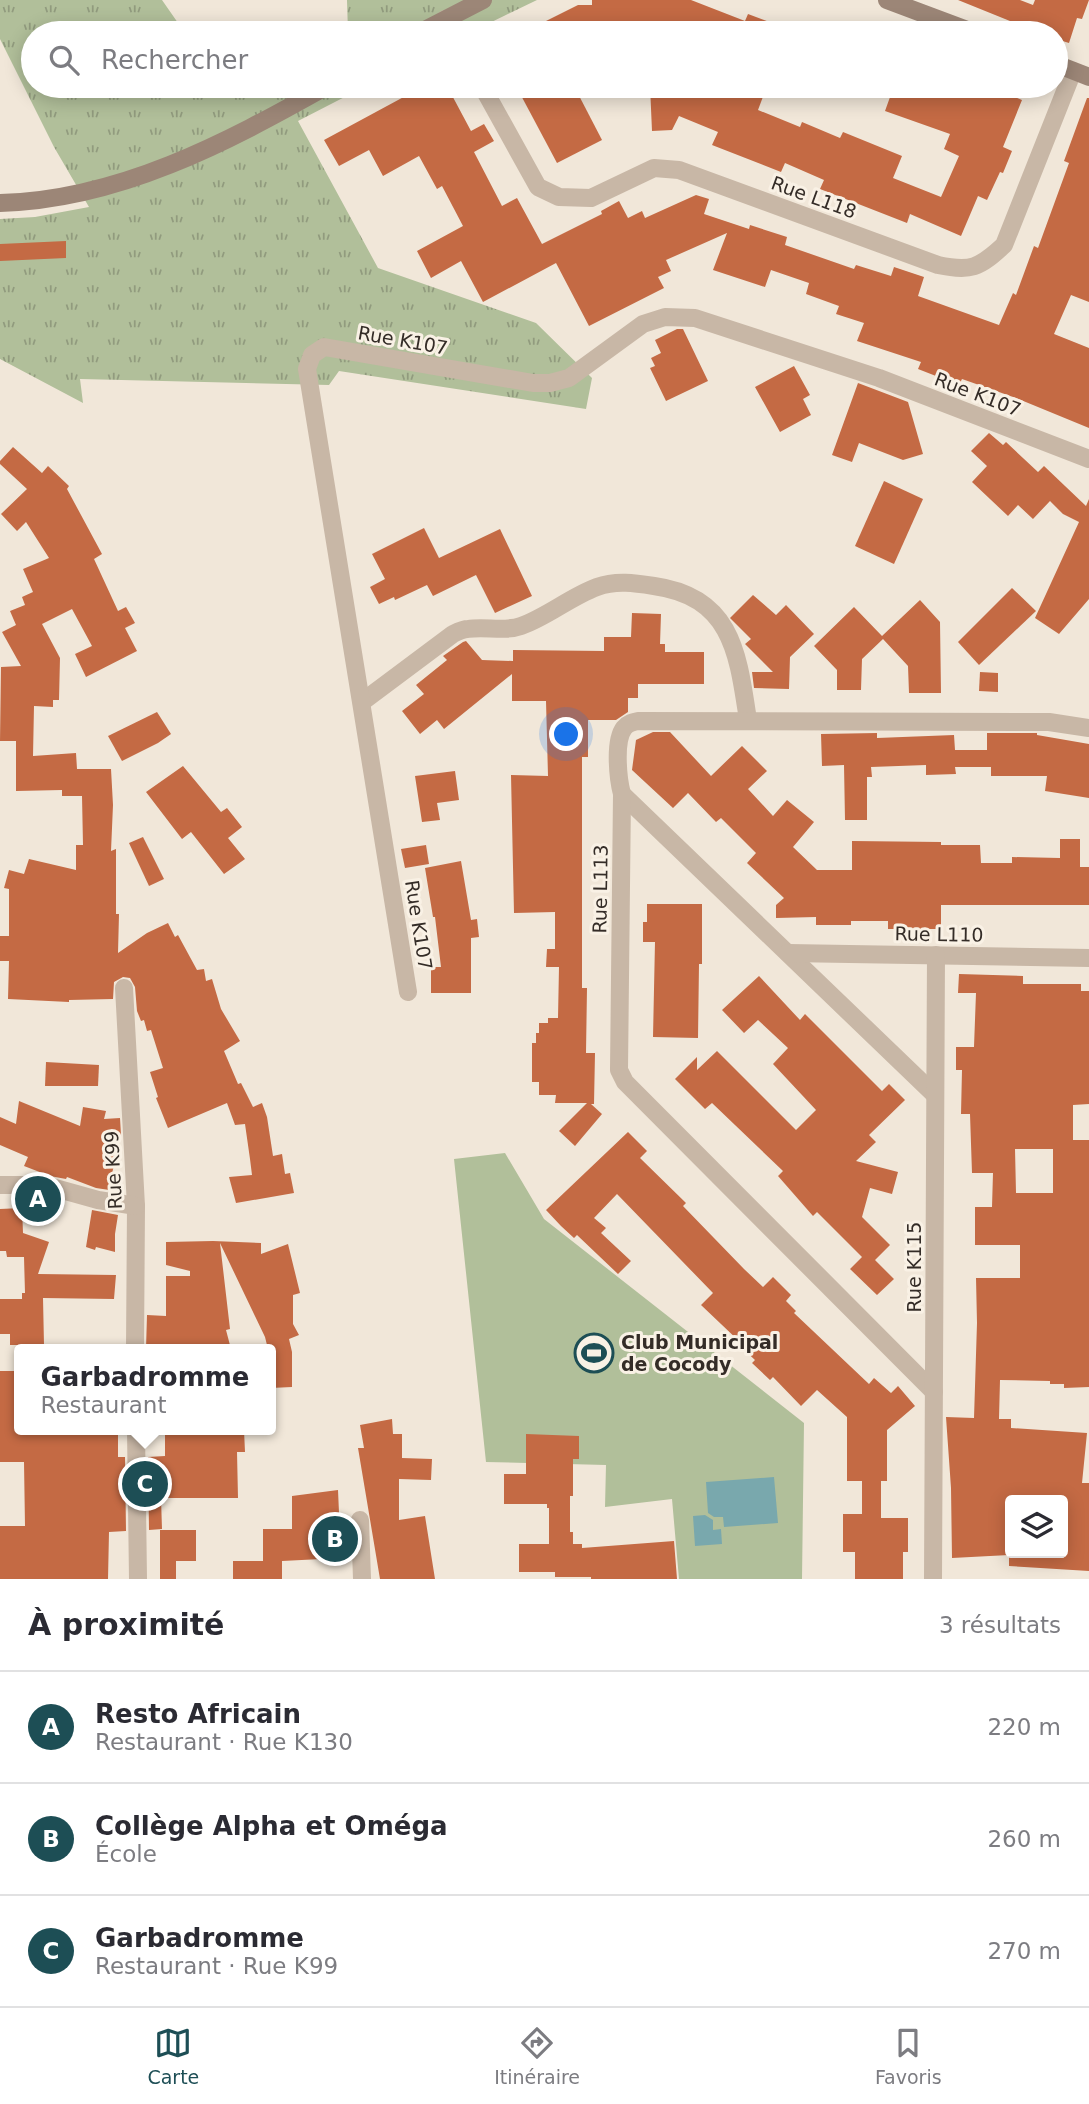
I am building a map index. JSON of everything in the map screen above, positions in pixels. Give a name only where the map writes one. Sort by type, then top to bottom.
[{"type":"main road","points":[[456,21],[484,0]]},
{"type":"main road","points":[[887,0],[909,4],[948,21]]},
{"type":"main road","points":[[0,203],[34,202],[87,193],[132,180],[190,156],[305,98]]},
{"type":"street","name":"Rue L118","points":[[489,98],[538,187],[559,197],[591,198],[654,168],[679,170],[938,265],[961,270],[985,263],[1004,246],[1081,74]]},
{"type":"street","name":"Rue K107","points":[[408,992],[307,369],[312,355],[324,347],[533,383],[550,383],[569,378],[643,324],[665,317],[695,318],[879,378],[1089,459]]},
{"type":"street","points":[[362,702],[453,634],[468,629],[494,630],[520,626],[596,587],[616,582],[667,588],[690,595],[711,611],[726,629],[739,661],[748,720]]},
{"type":"street","name":"Rue L113","points":[[934,1392],[625,1082],[619,1070],[622,794],[617,776],[621,730],[638,721],[748,720],[1049,722],[1089,728]]},
{"type":"street","points":[[622,794],[936,1095]]},
{"type":"street","name":"Rue L110","points":[[788,953],[1089,958]]},
{"type":"street","name":"Rue K115","points":[[933,1579],[936,955]]},
{"type":"street","name":"Rue K99","points":[[124,988],[136,1206],[135,1344]]},
{"type":"street","points":[[0,1185],[55,1188],[98,1200],[136,1206]]},
{"type":"street","points":[[136,1435],[138,1579]]},
{"type":"street","points":[[360,1520],[362,1579]]},
{"type":"green space","points":[[0,0],[162,0],[177,21],[21,21],[21,81],[0,39]]},
{"type":"green space","points":[[347,0],[537,0],[494,21],[348,21]]},
{"type":"green space","points":[[30,98],[343,98],[298,121],[378,268],[536,323],[592,378],[586,409],[339,371],[329,385],[80,379],[83,403],[0,359],[0,219],[35,217],[89,207]]},
{"type":"green space","name":"Club Municipal de Cocody","points":[[505,1153],[544,1219],[804,1423],[802,1579],[679,1579],[672,1499],[605,1507],[606,1465],[486,1462],[454,1159]]},
{"type":"water","points":[[774,1477],[778,1523],[724,1527],[723,1517],[714,1517],[708,1513],[706,1482]]},
{"type":"water","points":[[705,1515],[713,1520],[713,1530],[721,1529],[722,1544],[695,1546],[693,1516]]},
{"type":"building","points":[[592,0],[691,0],[745,21],[546,21],[578,5],[592,5]]},
{"type":"building","points":[[958,0],[1020,0],[1033,5],[1035,0],[1089,0],[1082,19],[1077,18],[1069,43],[1068,21],[1010,21]]},
{"type":"building","points":[[748,14],[767,21],[745,21]]},
{"type":"building","points":[[402,98],[453,98],[471,131],[484,124],[494,141],[474,152],[502,206],[517,198],[542,244],[602,214],[601,211],[619,201],[628,218],[642,211],[645,218],[696,195],[709,199],[704,214],[749,229],[750,225],[787,237],[785,245],[854,269],[856,265],[891,276],[894,267],[924,277],[918,296],[999,325],[1013,293],[1016,295],[1034,246],[1038,248],[1069,163],[1064,161],[1089,98],[1089,302],[1071,295],[1054,334],[1089,348],[1089,428],[962,379],[959,385],[918,369],[921,362],[857,341],[864,323],[836,314],[839,306],[806,294],[809,283],[771,270],[765,287],[713,270],[727,233],[666,260],[671,271],[658,277],[664,288],[589,326],[556,263],[483,302],[461,261],[431,278],[417,251],[463,226],[442,186],[437,189],[419,156],[383,176],[369,150],[339,166],[324,140]]},
{"type":"building","points":[[522,98],[580,98],[602,140],[557,163]]},
{"type":"building","points":[[651,98],[762,98],[758,110],[800,127],[802,122],[840,138],[843,132],[902,156],[893,178],[941,197],[959,156],[944,149],[950,134],[885,111],[890,98],[1022,100],[1003,147],[1012,151],[1003,173],[1000,172],[987,200],[978,196],[961,236],[910,214],[907,223],[820,189],[824,180],[785,163],[781,172],[712,145],[718,132],[679,116],[672,130],[652,131]]},
{"type":"building","points":[[66,241],[66,258],[0,261],[0,244]]},
{"type":"building","points":[[677,329],[683,329],[708,381],[666,401],[650,368],[655,366],[651,358],[661,353],[655,340]]},
{"type":"building","points":[[794,366],[810,395],[803,399],[811,415],[780,432],[755,387]]},
{"type":"building","points":[[858,383],[908,402],[923,454],[903,460],[859,443],[852,462],[832,455]]},
{"type":"building","points":[[989,433],[1003,445],[1006,442],[1038,472],[1044,466],[1086,506],[1089,499],[1089,599],[1059,634],[1035,618],[1079,522],[1063,514],[1050,501],[1033,519],[1018,505],[1008,516],[972,482],[987,466],[971,451]]},
{"type":"building","points":[[13,447],[42,473],[48,466],[69,486],[67,489],[102,554],[94,559],[118,611],[126,607],[135,623],[125,628],[137,651],[86,677],[75,654],[92,646],[72,609],[42,624],[60,658],[59,700],[53,700],[53,707],[34,706],[33,756],[76,753],[77,769],[111,769],[111,851],[116,849],[118,953],[147,933],[168,923],[175,937],[178,935],[197,970],[204,969],[206,981],[212,979],[221,1009],[240,1041],[224,1051],[238,1084],[241,1083],[253,1107],[262,1103],[273,1156],[282,1154],[285,1174],[290,1173],[294,1193],[236,1203],[229,1177],[252,1175],[245,1124],[235,1125],[227,1103],[168,1128],[156,1098],[158,1097],[150,1072],[163,1068],[151,1030],[147,1031],[144,1020],[141,1021],[137,1011],[135,987],[130,978],[123,977],[114,982],[113,999],[69,1002],[8,999],[9,961],[0,961],[0,936],[9,936],[9,889],[4,888],[9,870],[24,874],[29,859],[76,870],[76,845],[83,845],[82,796],[62,796],[62,790],[16,791],[16,741],[0,741],[1,667],[21,666],[2,632],[16,625],[10,611],[25,605],[22,597],[33,592],[23,569],[49,558],[26,522],[17,531],[1,514],[27,489],[0,464]]},
{"type":"building","points":[[884,481],[923,499],[894,564],[855,546]]},
{"type":"building","points":[[424,528],[439,558],[500,529],[532,596],[495,613],[476,575],[433,596],[427,585],[395,600],[394,597],[379,604],[370,587],[385,579],[372,554]]},
{"type":"building","points":[[1012,588],[1036,611],[979,665],[958,642]]},
{"type":"building","points":[[753,595],[776,615],[786,605],[814,634],[790,657],[789,689],[754,688],[752,672],[773,672],[745,644],[751,639],[730,618]]},
{"type":"building","points":[[920,600],[940,622],[941,693],[909,693],[908,666],[883,639],[862,659],[861,690],[837,690],[837,670],[814,646],[854,607],[882,636]]},
{"type":"building","points":[[632,613],[661,614],[660,644],[665,644],[665,652],[704,652],[704,684],[638,684],[638,698],[628,698],[628,712],[616,720],[588,720],[588,757],[582,757],[582,988],[587,988],[586,1053],[595,1053],[594,1104],[591,1104],[602,1114],[575,1146],[559,1131],[587,1103],[555,1103],[556,1095],[539,1095],[539,1082],[532,1082],[532,1043],[536,1043],[539,1023],[548,1023],[548,1018],[558,1018],[559,967],[546,967],[547,949],[555,949],[555,912],[514,913],[511,775],[548,776],[546,701],[512,701],[512,674],[444,729],[437,720],[420,734],[402,711],[424,694],[416,685],[447,660],[443,656],[463,642],[466,641],[482,660],[513,661],[513,650],[604,651],[604,637],[631,637]]},
{"type":"building","points":[[980,672],[998,673],[998,692],[979,691]]},
{"type":"building","points":[[157,712],[171,734],[122,761],[108,736]]},
{"type":"building","points":[[653,732],[670,732],[711,776],[742,746],[767,771],[748,789],[773,816],[787,800],[814,822],[793,847],[817,870],[852,870],[852,841],[980,845],[981,863],[1012,863],[1012,857],[1060,858],[1060,839],[1080,839],[1080,867],[1089,867],[1089,905],[941,905],[941,929],[888,929],[888,921],[816,925],[816,917],[776,918],[776,905],[784,898],[747,863],[756,853],[721,818],[716,822],[688,793],[673,808],[632,770],[636,740]]},
{"type":"building","points":[[877,733],[877,738],[954,735],[955,750],[987,750],[987,733],[1037,733],[1089,744],[1089,798],[1045,791],[1047,776],[991,776],[991,767],[955,767],[956,774],[926,775],[926,765],[871,767],[872,777],[867,777],[867,820],[845,820],[844,765],[822,766],[821,734]]},
{"type":"building","points":[[183,766],[221,812],[227,808],[242,827],[228,838],[245,859],[224,874],[191,832],[182,839],[146,792]]},
{"type":"building","points":[[455,771],[459,800],[437,803],[440,820],[422,822],[415,776]]},
{"type":"building","points":[[143,837],[164,879],[149,886],[129,843]]},
{"type":"building","points":[[426,845],[429,864],[405,868],[401,849]]},
{"type":"building","points":[[461,861],[471,920],[477,919],[479,937],[471,938],[471,993],[431,993],[431,967],[441,967],[425,868]]},
{"type":"building","points":[[647,904],[702,904],[698,1038],[653,1037],[655,942],[643,942]]},
{"type":"building","points":[[959,974],[1023,976],[1023,984],[1081,984],[1081,991],[1089,991],[1089,1104],[1073,1105],[1073,1140],[1089,1140],[1089,1387],[1064,1388],[1064,1384],[1050,1384],[1050,1381],[1000,1380],[999,1419],[1011,1419],[1011,1428],[1087,1433],[1082,1483],[1089,1483],[1089,1571],[1009,1566],[1009,1558],[1068,1558],[1068,1495],[1005,1495],[1005,1555],[952,1558],[946,1417],[974,1418],[976,1278],[1020,1278],[1020,1245],[975,1245],[975,1207],[992,1207],[993,1173],[972,1173],[970,1114],[961,1114],[962,1070],[956,1070],[956,1047],[974,1047],[976,993],[958,993]],"holes":[[[1015,1149],[1053,1149],[1053,1193],[1016,1193]]]},
{"type":"building","points":[[759,976],[800,1020],[805,1014],[882,1091],[889,1084],[905,1100],[869,1135],[876,1142],[856,1161],[898,1172],[892,1194],[870,1188],[862,1217],[890,1245],[875,1260],[894,1279],[877,1295],[850,1269],[862,1257],[817,1212],[813,1216],[778,1176],[783,1171],[712,1103],[705,1109],[675,1079],[697,1057],[697,1070],[717,1051],[796,1130],[816,1110],[773,1064],[788,1048],[758,1020],[744,1033],[722,1010]]},
{"type":"building","points":[[46,1062],[99,1065],[98,1086],[45,1086]]},
{"type":"building","points":[[19,1101],[80,1126],[83,1107],[106,1111],[104,1119],[120,1118],[121,1135],[111,1178],[119,1181],[116,1191],[96,1188],[67,1177],[50,1176],[24,1166],[28,1157],[0,1145],[0,1117],[16,1124]]},
{"type":"building","points":[[628,1132],[647,1151],[640,1158],[686,1203],[683,1206],[744,1269],[763,1287],[773,1277],[791,1295],[786,1301],[796,1311],[794,1313],[869,1384],[874,1378],[891,1393],[898,1386],[915,1406],[887,1430],[887,1481],[881,1481],[881,1518],[908,1518],[908,1552],[903,1552],[903,1579],[855,1579],[855,1552],[843,1552],[843,1514],[862,1514],[862,1481],[847,1481],[847,1417],[817,1390],[801,1406],[773,1377],[770,1380],[752,1363],[755,1360],[739,1345],[741,1343],[701,1305],[713,1293],[617,1194],[594,1218],[606,1228],[601,1233],[631,1261],[618,1274],[577,1235],[574,1238],[546,1210]]},
{"type":"building","points":[[22,1208],[23,1233],[49,1242],[38,1274],[116,1275],[114,1299],[43,1298],[44,1344],[10,1345],[10,1334],[0,1334],[0,1299],[22,1299],[22,1293],[25,1293],[24,1257],[7,1257],[6,1251],[0,1251],[0,1209]]},
{"type":"building","points":[[92,1210],[118,1215],[115,1252],[86,1247]]},
{"type":"building","points":[[166,1242],[261,1243],[261,1254],[288,1244],[300,1293],[293,1295],[293,1324],[299,1335],[289,1339],[292,1352],[292,1387],[276,1388],[276,1344],[267,1344],[220,1243],[230,1329],[226,1330],[230,1344],[146,1344],[147,1315],[166,1316],[166,1276],[190,1276],[190,1271],[166,1265]]},
{"type":"building","points":[[0,1371],[14,1371],[14,1435],[118,1435],[118,1457],[125,1457],[126,1531],[109,1532],[108,1579],[0,1579],[0,1526],[25,1526],[24,1462],[0,1462]]},
{"type":"building","points":[[392,1419],[393,1434],[402,1434],[402,1458],[432,1459],[431,1480],[399,1479],[399,1520],[425,1516],[435,1579],[380,1579],[358,1448],[364,1448],[360,1425]]},
{"type":"building","points":[[526,1434],[579,1436],[579,1459],[573,1459],[573,1496],[570,1496],[570,1532],[573,1532],[573,1544],[582,1544],[582,1548],[674,1541],[677,1579],[591,1579],[555,1577],[555,1572],[519,1572],[519,1544],[549,1544],[547,1504],[504,1504],[504,1474],[526,1474]]},
{"type":"building","points":[[165,1435],[244,1435],[245,1452],[237,1452],[238,1498],[161,1498],[162,1529],[149,1530],[148,1457],[165,1456]]},
{"type":"building","points":[[338,1490],[341,1558],[282,1561],[282,1579],[233,1579],[233,1561],[263,1561],[263,1529],[292,1529],[292,1496]]},
{"type":"building","points":[[160,1530],[196,1530],[196,1561],[176,1561],[176,1579],[160,1579]]},
{"type":"place","name":"Resto Africain","points":[[38,1199]]},
{"type":"place","name":"Club Municipal de Cocody","points":[[594,1353]]},
{"type":"place","name":"Garbadromme","points":[[145,1484]]},
{"type":"place","name":"Collège Alpha et Oméga","points":[[335,1539]]}]
